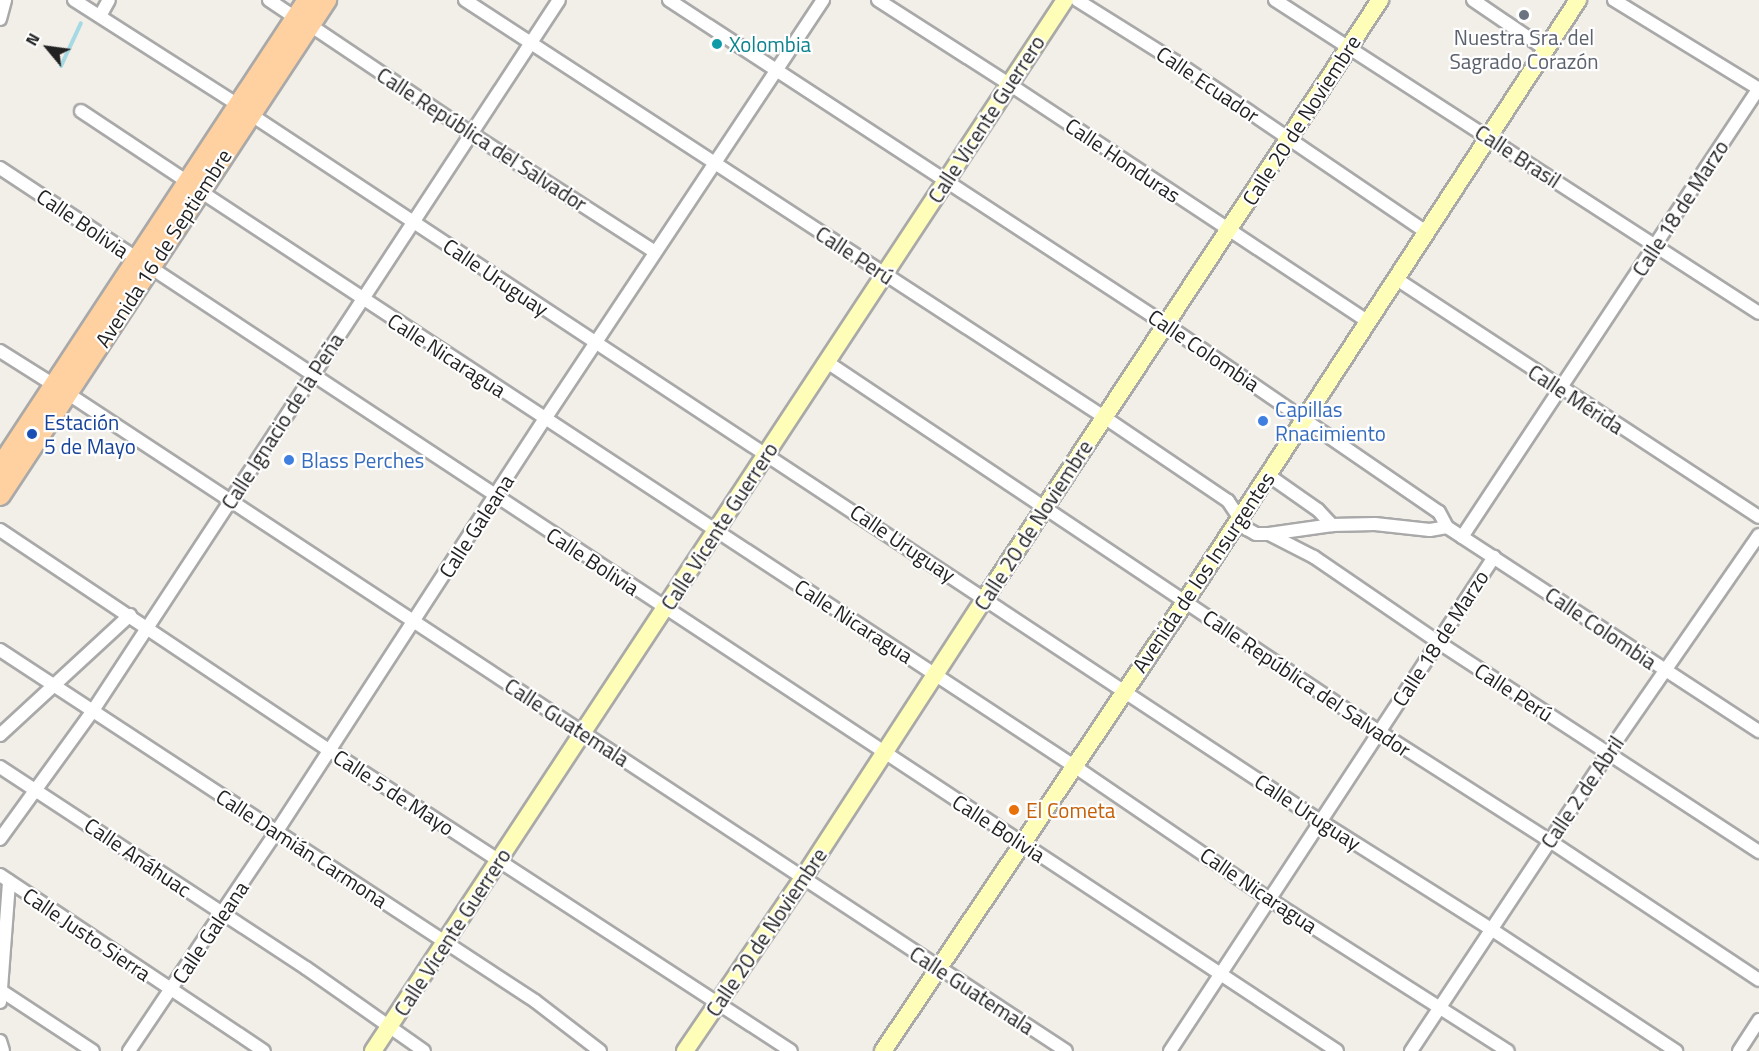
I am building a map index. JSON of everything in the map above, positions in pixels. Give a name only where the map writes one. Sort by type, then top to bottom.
[{"type":"main road","name":"Avenida 16 de Septiembre","points":[[303,21],[308,0]]},
{"type":"main road","name":"Avenida 16 de Septiembre","points":[[0,495],[61,389],[244,110],[303,21],[326,0]]},
{"type":"main road","name":"Calle Vicente Guerrero","points":[[373,1051],[1065,0]]},
{"type":"main road","name":"Calle 20 de Noviembre","points":[[685,1051],[803,878],[984,598],[1380,0]]},
{"type":"main road","name":"Avenida de los Insurgentes","points":[[884,1051],[1021,843],[1185,602],[1366,321],[1578,0]]},
{"type":"main road","name":"Avenida 16 de Septiembre","points":[[0,468],[61,389]]},
{"type":"street","points":[[0,19],[6,0]]},
{"type":"street","points":[[87,8],[109,0]]},
{"type":"street","name":"Calle República del Salvador","points":[[269,0],[655,252]]},
{"type":"street","name":"Calle Perú","points":[[465,0],[1104,417],[1228,501],[1247,529],[1256,534],[1269,534],[1314,557],[1438,642],[1759,852]]},
{"type":"street","name":"Calle Ignacio de la Peña","points":[[0,839],[92,712],[559,0]]},
{"type":"street","name":"Calle Colombia","points":[[669,0],[947,179],[1165,324],[1439,512],[1447,527],[1759,731]]},
{"type":"street","name":"Calle Galeana","points":[[129,1051],[223,913],[415,622],[545,419],[823,0]]},
{"type":"street","name":"Calle Honduras","points":[[878,0],[1009,84],[1366,321]]},
{"type":"street","name":"Calle Ecuador","points":[[1077,0],[1288,138],[1426,232]]},
{"type":"street","name":"Calle Brasil","points":[[1275,0],[1759,313]]},
{"type":"street","points":[[1473,0],[1545,49]]},
{"type":"street","points":[[1614,0],[1759,88]]},
{"type":"street","name":"Calle Uruguay","points":[[87,8],[595,343],[767,453],[1320,820],[1676,1051]]},
{"type":"street","name":"Calle 18 de Marzo","points":[[1462,537],[1759,88]]},
{"type":"street","name":"Calle Nicaragua","points":[[81,111],[362,299],[1074,766],[1269,899],[1508,1051]]},
{"type":"street","name":"Calle Bolivia","points":[[0,168],[1337,1051]]},
{"type":"street","name":"Calle Mérida","points":[[1395,278],[1561,390],[1759,517]]},
{"type":"street","name":"Calle Guatemala","points":[[0,351],[584,732],[1066,1051]]},
{"type":"street","name":"Calle República del Salvador","points":[[827,362],[1378,731],[1550,841],[1759,980]]},
{"type":"street","points":[[1268,475],[1318,510],[1332,525]]},
{"type":"street","points":[[1269,534],[1332,525],[1375,524],[1430,530],[1447,527]]},
{"type":"street","name":"Calle 5 de Mayo","points":[[0,530],[329,750],[791,1051]]},
{"type":"street","name":"Calle 2 de Abril","points":[[1411,1051],[1608,753],[1759,535]]},
{"type":"street","name":"Calle 18 de Marzo","points":[[1170,1051],[1494,557]]},
{"type":"street","points":[[0,735],[130,615]]},
{"type":"street","name":"Calle Damián Carmona","points":[[0,650],[446,941],[535,1001],[600,1051]]},
{"type":"street","name":"Calle Anáhuac","points":[[0,767],[223,913],[424,1051]]},
{"type":"street","points":[[0,1002],[4,878]]},
{"type":"street","name":"Calle Justo Sierra","points":[[4,878],[264,1051]]},
{"type":"street","points":[[0,990],[93,1051]]},
{"type":"street","points":[[1739,1051],[1759,1020]]},
{"type":"street","points":[[0,1041],[3,1051]]},
{"type":"waterway","points":[[61,66],[81,23]]},
{"type":"place","name":"Nuestra Sra. del Sagrado Corazón","points":[[1524,15]]},
{"type":"place","name":"Xolombia","points":[[717,44]]},
{"type":"place","name":"Capillas Rnacimiento","points":[[1263,421]]},
{"type":"place","name":"Estación 5 de Mayo","points":[[32,434]]},
{"type":"place","name":"Blass Perches","points":[[289,460]]},
{"type":"place","name":"El Cometa","points":[[1014,810]]}]
